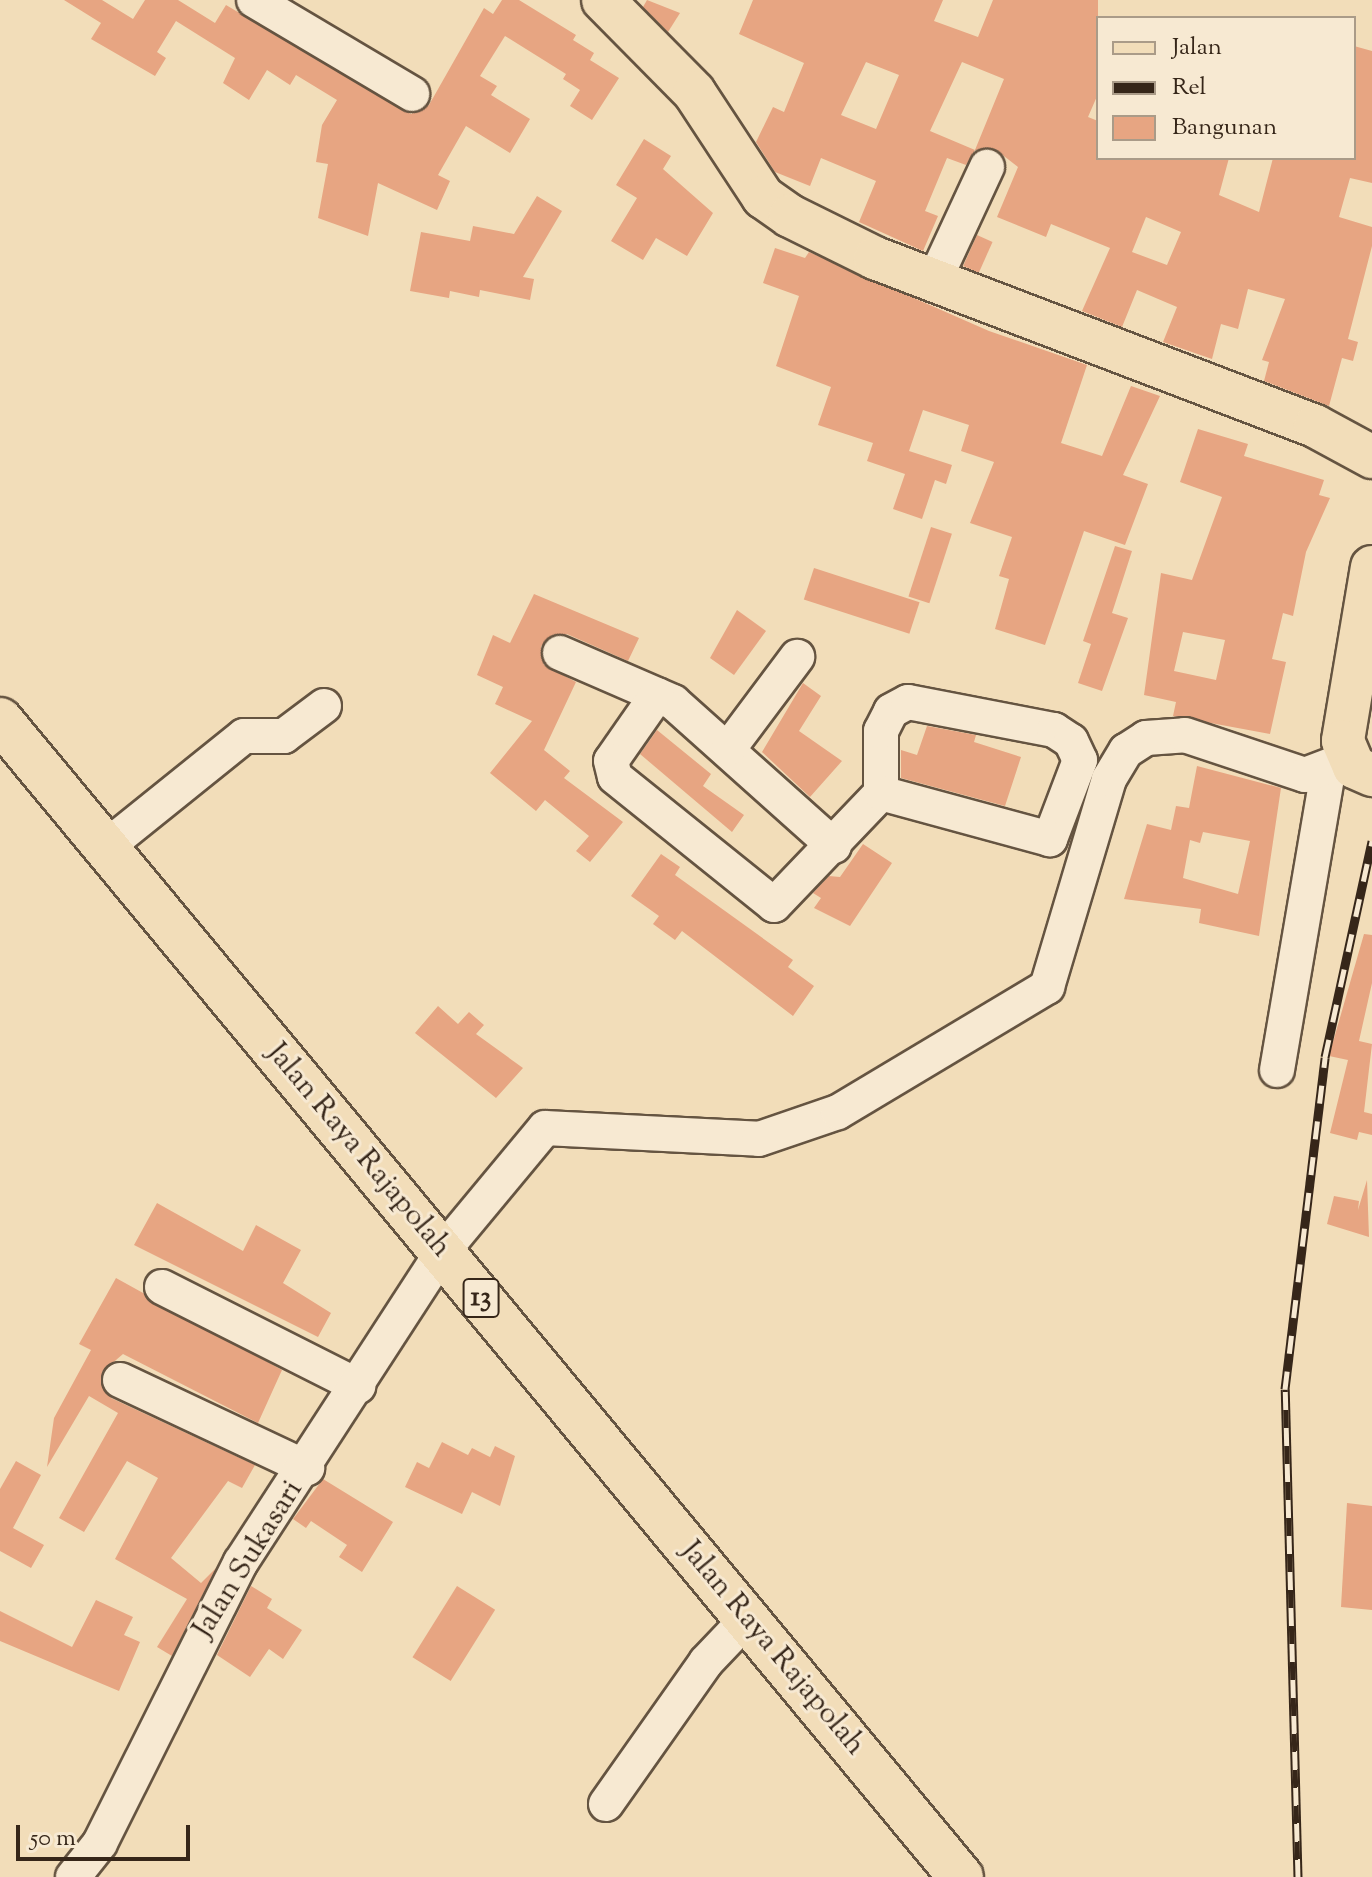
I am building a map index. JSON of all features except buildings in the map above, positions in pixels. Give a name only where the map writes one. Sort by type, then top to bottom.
[{"type":"highway","name":"Jalan Raya Rajapolah","points":[[0,720],[961,1877]]},
{"type":"main road","points":[[603,0],[694,92],[763,197],[875,258],[1315,426],[1372,457]]},
{"type":"main road","points":[[1349,768],[1344,711],[1372,567]]},
{"type":"street","points":[[254,0],[412,94]]},
{"type":"street","points":[[934,281],[987,167]]},
{"type":"street","points":[[560,653],[657,695],[729,748],[834,846]]},
{"type":"street","points":[[729,748],[797,657]]},
{"type":"street","points":[[657,695],[611,761],[615,777],[769,904],[785,901],[881,793],[881,731],[891,711],[908,702],[1054,730],[1071,741],[1080,760],[1050,839]]},
{"type":"street","points":[[106,847],[244,736],[284,736],[324,706]]},
{"type":"street","name":"Jalan Sukasari","points":[[73,1877],[100,1843],[241,1562],[307,1468],[442,1252],[545,1128],[572,1124],[682,1140],[783,1136],[838,1112],[1047,987],[1109,779],[1126,751],[1146,738],[1185,735],[1305,775],[1349,768]]},
{"type":"street","points":[[1277,1070],[1349,768]]},
{"type":"street","points":[[881,793],[1050,839],[1083,864]]},
{"type":"street","points":[[773,922],[834,846],[886,808],[1083,864]]},
{"type":"street","points":[[162,1287],[358,1386]]},
{"type":"street","points":[[120,1380],[307,1468]]},
{"type":"street","points":[[606,1804],[706,1662],[747,1619]]},
{"type":"railway","points":[[1298,1877],[1285,1389],[1325,1057],[1372,841]]}]
